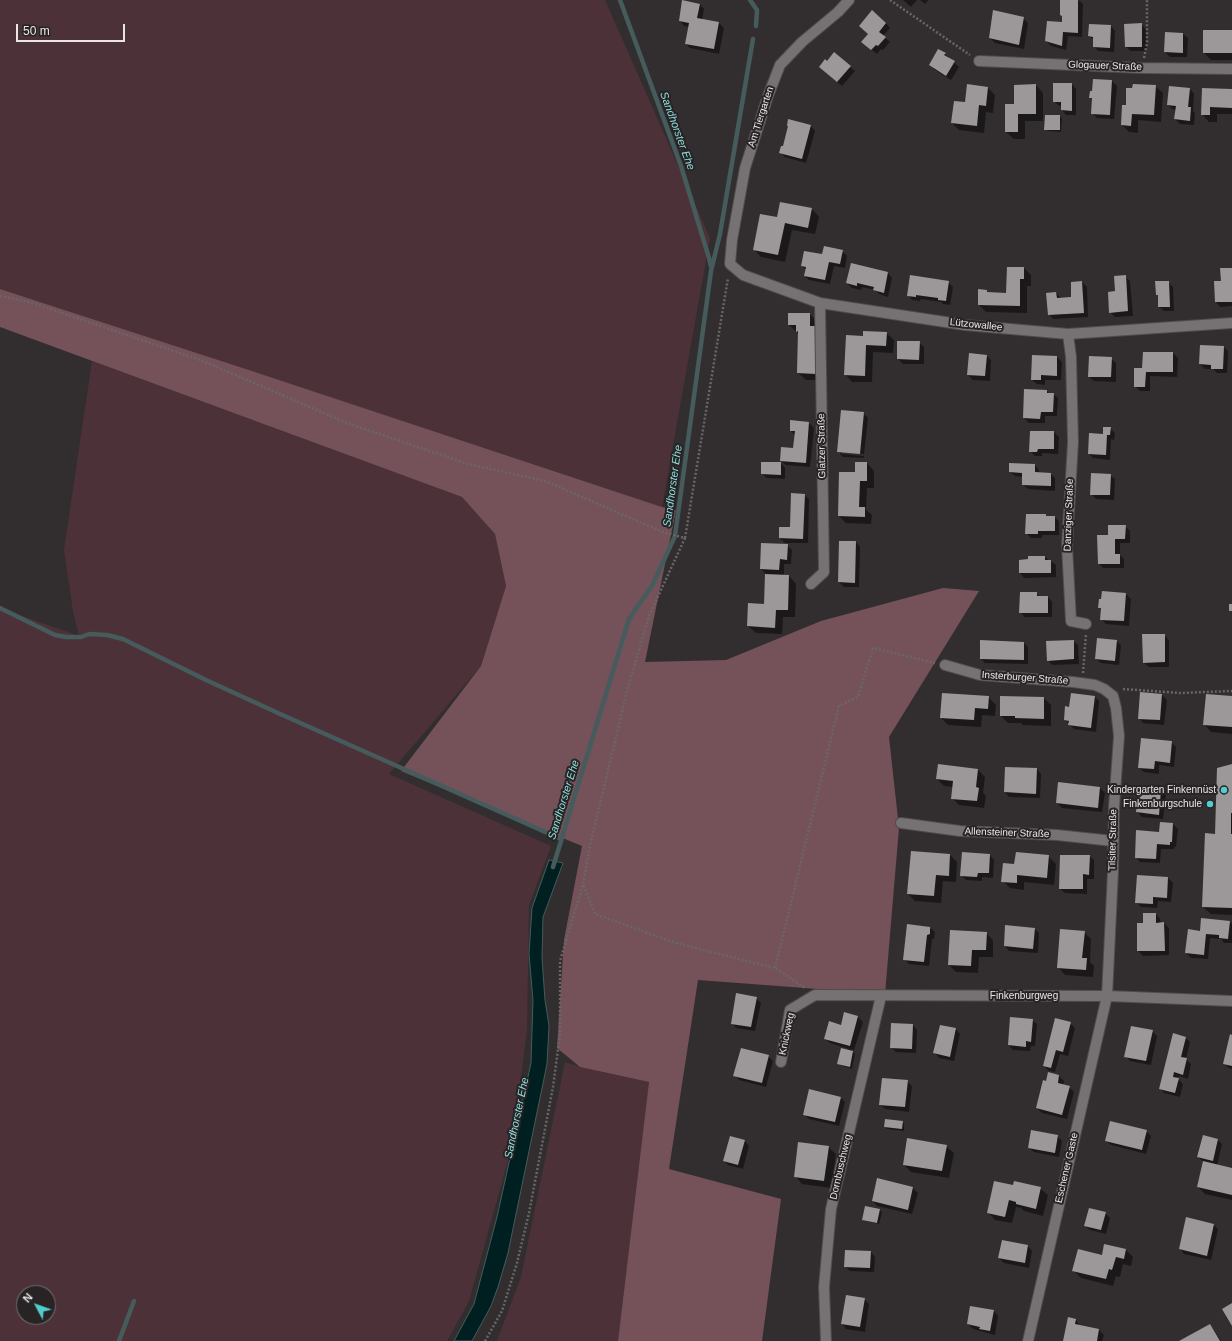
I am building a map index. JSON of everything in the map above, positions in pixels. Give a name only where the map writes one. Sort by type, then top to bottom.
[{"type":"street","name":"Am Tiergarten","points":[[730,264],[732,240],[745,168],[760,118],[780,65],[802,42],[838,12],[849,0]]},
{"type":"street","name":"Glogauer Straße","points":[[979,61],[1142,68],[1232,69]]},
{"type":"street","name":"Lützowallee","points":[[730,264],[743,275],[820,303],[965,325],[1068,334],[1232,323]]},
{"type":"street","name":"Glatzer Straße","points":[[811,584],[824,572],[820,303]]},
{"type":"street","name":"Danziger Straße","points":[[1068,334],[1071,357],[1073,442],[1067,546],[1070,606],[1071,621],[1086,624]]},
{"type":"street","name":"Insterburger Straße","points":[[945,665],[980,675],[1083,683],[1095,685],[1104,689]]},
{"type":"street","name":"Tilsiter Straße","points":[[1104,689],[1112,696],[1116,708],[1119,736],[1107,996]]},
{"type":"street","name":"Allensteiner Straße","points":[[902,823],[960,831],[1058,835],[1113,841]]},
{"type":"street","name":"Finkenburgweg","points":[[815,995],[1107,996],[1232,1001]]},
{"type":"street","name":"Knickweg","points":[[781,1062],[790,1010],[815,995]]},
{"type":"street","name":"Dornbuschweg","points":[[826,1341],[824,1287],[831,1209],[881,996]]},
{"type":"street","name":"Eschener Gaste","points":[[1028,1341],[1107,996]]},
{"type":"path","points":[[890,0],[979,61]]},
{"type":"path","points":[[1142,68],[1147,43],[1148,0]]},
{"type":"path","points":[[485,1341],[502,1311],[517,1263],[529,1213],[553,1087],[560,1034],[560,961],[583,884],[591,841],[630,680],[649,616],[684,537],[730,264]]},
{"type":"path","points":[[0,296],[33,303],[203,361],[347,422],[468,464],[545,481],[663,532],[684,537]]},
{"type":"path","points":[[1083,683],[1086,624]]},
{"type":"path","points":[[775,968],[839,706],[858,697],[873,648],[945,665]]},
{"type":"path","points":[[1104,689],[1180,693],[1232,691]]},
{"type":"path","points":[[583,884],[595,914],[676,943],[775,968],[815,995]]},
{"type":"shaded area","points":[[0,0],[605,0],[710,238],[662,507],[0,289]]},
{"type":"shaded area","points":[[0,289],[662,507],[676,510],[645,662],[726,660],[821,621],[943,588],[979,591],[889,737],[899,828],[885,994],[698,980],[669,1169],[781,1199],[762,1341],[618,1341],[649,1082],[580,1067],[557,1048],[564,940],[582,846],[401,771],[481,666],[506,586],[495,534],[462,497],[0,327]]},
{"type":"shaded area","points":[[92,361],[462,497],[495,534],[506,586],[481,666],[389,774],[551,846],[529,905],[527,1029],[513,1142],[469,1301],[447,1341],[0,1341],[0,608],[79,636],[73,611],[64,550]]},
{"type":"shaded area","points":[[565,1062],[580,1067],[649,1082],[618,1341],[497,1341],[521,1277]]},
{"type":"water","points":[[549,860],[563,863],[543,917],[542,958],[545,1000],[549,1026],[547,1064],[508,1253],[498,1287],[491,1306],[472,1341],[454,1341],[474,1304],[497,1217],[531,1063],[533,1000],[529,954],[532,908]]},
{"type":"building","points":[[682,0],[700,4],[697,18],[719,22],[714,49],[685,44],[689,23],[679,21]]},
{"type":"building","points":[[1060,0],[1078,0],[1078,33],[1063,32],[1062,46],[1045,41],[1047,21],[1062,22],[1062,16],[1060,15]]},
{"type":"building","points":[[872,10],[886,23],[879,32],[886,37],[878,46],[876,45],[871,50],[861,42],[868,34],[859,26]]},
{"type":"building","points":[[993,10],[1024,17],[1019,45],[989,38]]},
{"type":"building","points":[[1142,23],[1142,47],[1125,47],[1124,24]]},
{"type":"building","points":[[1089,24],[1111,25],[1110,48],[1093,47],[1093,37],[1088,36]]},
{"type":"building","points":[[1203,30],[1232,30],[1232,53],[1203,53]]},
{"type":"building","points":[[1165,32],[1183,33],[1183,53],[1164,52]]},
{"type":"building","points":[[938,49],[946,53],[944,55],[955,61],[946,76],[929,65]]},
{"type":"building","points":[[834,52],[851,66],[837,82],[819,67],[825,59],[827,61]]},
{"type":"building","points":[[1093,79],[1112,80],[1110,115],[1091,114],[1092,98],[1089,98],[1090,91],[1092,91]]},
{"type":"building","points":[[1053,83],[1072,83],[1072,111],[1061,110],[1061,102],[1053,102]]},
{"type":"building","points":[[967,84],[988,87],[986,106],[979,105],[977,126],[951,123],[954,101],[965,102]]},
{"type":"building","points":[[1036,84],[1036,114],[1018,114],[1018,132],[1005,132],[1005,104],[1014,104],[1014,85]]},
{"type":"building","points":[[1133,84],[1156,85],[1154,115],[1132,114],[1131,126],[1121,125],[1122,105],[1126,105],[1126,88],[1132,88]]},
{"type":"building","points":[[1169,86],[1190,88],[1188,107],[1191,107],[1190,121],[1174,119],[1176,106],[1167,105]]},
{"type":"building","points":[[1202,88],[1232,89],[1232,108],[1210,107],[1210,115],[1201,115]]},
{"type":"building","points":[[1045,115],[1060,115],[1060,130],[1044,130]]},
{"type":"building","points":[[788,119],[811,125],[802,159],[779,153],[781,146],[783,146],[788,126]]},
{"type":"building","points":[[780,202],[812,208],[808,228],[785,223],[778,255],[753,250],[760,214],[777,217]]},
{"type":"building","points":[[824,246],[843,250],[840,264],[829,262],[825,280],[804,276],[806,267],[801,266],[804,251],[822,254]]},
{"type":"building","points":[[851,263],[888,272],[884,293],[873,290],[874,287],[857,283],[857,286],[846,283]]},
{"type":"building","points":[[1007,267],[1024,267],[1024,279],[1020,279],[1020,306],[978,305],[978,289],[987,290],[987,292],[1006,293]]},
{"type":"building","points":[[1220,268],[1232,268],[1232,302],[1215,302],[1214,281],[1221,281]]},
{"type":"building","points":[[910,275],[949,281],[946,301],[938,300],[938,298],[916,295],[916,297],[907,296]]},
{"type":"building","points":[[1126,275],[1128,311],[1109,313],[1108,292],[1115,291],[1114,276]]},
{"type":"building","points":[[1082,281],[1084,313],[1048,315],[1046,293],[1056,292],[1057,298],[1071,297],[1071,282]]},
{"type":"building","points":[[1155,281],[1169,281],[1170,307],[1158,307],[1158,295],[1156,295]]},
{"type":"building","points":[[788,313],[810,313],[810,326],[817,326],[816,374],[797,373],[798,331],[796,332],[796,325],[788,325]]},
{"type":"building","points":[[863,331],[887,332],[886,346],[866,345],[865,376],[844,375],[846,335],[863,336]]},
{"type":"building","points":[[897,341],[920,341],[919,360],[897,359]]},
{"type":"building","points":[[1200,345],[1224,346],[1223,369],[1211,369],[1211,365],[1199,364]]},
{"type":"building","points":[[1143,352],[1173,352],[1173,372],[1146,372],[1145,387],[1134,387],[1134,368],[1142,368]]},
{"type":"building","points":[[969,353],[987,355],[985,376],[967,375]]},
{"type":"building","points":[[1032,355],[1057,356],[1057,376],[1041,375],[1041,380],[1031,380]]},
{"type":"building","points":[[1089,356],[1112,357],[1111,377],[1088,377]]},
{"type":"building","points":[[1024,389],[1047,390],[1047,393],[1054,393],[1053,412],[1041,412],[1040,419],[1023,418]]},
{"type":"building","points":[[841,410],[864,412],[860,454],[837,452]]},
{"type":"building","points":[[790,420],[809,422],[806,463],[780,461],[781,447],[793,448],[795,431],[790,431]]},
{"type":"building","points":[[1103,427],[1111,427],[1110,435],[1107,435],[1106,455],[1088,454],[1089,433],[1103,434]]},
{"type":"building","points":[[1030,431],[1054,431],[1054,449],[1038,449],[1037,452],[1029,452]]},
{"type":"building","points":[[761,462],[781,462],[781,475],[761,474]]},
{"type":"building","points":[[855,462],[867,462],[867,481],[860,481],[859,507],[865,507],[865,517],[838,516],[839,472],[855,472]]},
{"type":"building","points":[[1009,463],[1035,464],[1035,472],[1051,473],[1051,486],[1022,485],[1022,473],[1009,472]]},
{"type":"building","points":[[1091,473],[1111,474],[1110,495],[1090,495]]},
{"type":"building","points":[[791,493],[805,494],[803,539],[779,538],[779,527],[790,527]]},
{"type":"building","points":[[1026,514],[1046,514],[1046,516],[1055,516],[1055,531],[1038,531],[1038,534],[1025,534]]},
{"type":"building","points":[[1108,525],[1126,525],[1125,539],[1115,539],[1115,554],[1120,554],[1120,564],[1098,564],[1097,535],[1108,535]]},
{"type":"building","points":[[839,541],[856,541],[855,583],[838,582]]},
{"type":"building","points":[[761,543],[788,544],[787,560],[780,559],[779,570],[760,569]]},
{"type":"building","points":[[1028,556],[1045,556],[1045,560],[1051,560],[1051,573],[1019,573],[1019,560],[1028,559]]},
{"type":"building","points":[[765,574],[789,575],[788,610],[776,610],[775,628],[747,626],[748,603],[764,604]]},
{"type":"building","points":[[1102,591],[1126,593],[1124,621],[1100,620],[1101,608],[1098,608]]},
{"type":"building","points":[[1020,592],[1037,592],[1037,596],[1048,596],[1048,613],[1019,613]]},
{"type":"building","points":[[1229,604],[1232,604],[1232,611],[1229,611]]},
{"type":"building","points":[[1142,634],[1165,634],[1165,662],[1143,663]]},
{"type":"building","points":[[1097,638],[1117,640],[1115,661],[1095,659]]},
{"type":"building","points":[[980,640],[1024,642],[1024,660],[980,659]]},
{"type":"building","points":[[1074,640],[1074,659],[1047,661],[1046,641]]},
{"type":"building","points":[[1140,692],[1162,694],[1160,720],[1138,719]]},
{"type":"building","points":[[942,693],[989,696],[988,709],[975,708],[974,720],[940,718]]},
{"type":"building","points":[[1071,693],[1095,696],[1091,728],[1068,725],[1069,721],[1064,720],[1065,706],[1069,707]]},
{"type":"building","points":[[1206,694],[1232,696],[1232,727],[1203,725]]},
{"type":"building","points":[[1000,696],[1044,697],[1044,719],[1000,716]]},
{"type":"building","points":[[1141,738],[1172,741],[1170,763],[1155,761],[1154,769],[1138,768]]},
{"type":"building","points":[[938,764],[978,769],[976,787],[979,788],[977,801],[951,799],[953,781],[936,779]]},
{"type":"building","points":[[1232,764],[1232,908],[1202,907],[1205,833],[1215,834],[1217,768]]},
{"type":"building","points":[[1005,767],[1037,768],[1036,794],[1004,792]]},
{"type":"building","points":[[1058,782],[1100,787],[1098,808],[1056,803]]},
{"type":"building","points":[[1139,787],[1161,790],[1159,815],[1136,812]]},
{"type":"building","points":[[1160,822],[1173,823],[1172,842],[1170,842],[1170,845],[1157,844],[1156,859],[1135,858],[1136,830],[1159,832]]},
{"type":"building","points":[[911,851],[950,854],[949,876],[936,875],[934,896],[907,894]]},
{"type":"building","points":[[962,852],[990,854],[989,873],[978,873],[977,877],[960,876]]},
{"type":"building","points":[[1016,852],[1049,855],[1047,878],[1017,875],[1017,883],[1001,882],[1003,863],[1014,864]]},
{"type":"building","points":[[1060,855],[1090,855],[1089,875],[1083,874],[1083,889],[1059,889]]},
{"type":"building","points":[[1137,875],[1168,877],[1167,898],[1153,897],[1153,904],[1135,903]]},
{"type":"building","points":[[1143,913],[1156,913],[1156,923],[1164,922],[1165,951],[1137,951],[1137,923],[1143,923]]},
{"type":"building","points":[[1201,918],[1230,921],[1228,939],[1219,938],[1219,935],[1206,934],[1204,955],[1185,953],[1188,929],[1200,931]]},
{"type":"building","points":[[907,924],[930,927],[930,934],[927,935],[924,962],[903,960]]},
{"type":"building","points":[[1005,925],[1035,928],[1033,949],[1004,946]]},
{"type":"building","points":[[1060,929],[1085,931],[1082,958],[1087,958],[1086,970],[1057,968]]},
{"type":"building","points":[[950,930],[987,932],[986,950],[972,950],[971,966],[948,965]]},
{"type":"building","points":[[736,993],[757,997],[751,1027],[731,1024]]},
{"type":"building","points":[[844,1012],[858,1016],[850,1046],[824,1039],[829,1021],[841,1025]]},
{"type":"building","points":[[1010,1017],[1033,1019],[1031,1042],[1026,1041],[1026,1047],[1008,1045]]},
{"type":"building","points":[[1055,1018],[1071,1022],[1063,1052],[1056,1050],[1051,1068],[1043,1066]]},
{"type":"building","points":[[891,1023],[913,1024],[912,1049],[890,1048]]},
{"type":"building","points":[[940,1025],[956,1028],[950,1057],[933,1053]]},
{"type":"building","points":[[1131,1026],[1153,1030],[1146,1061],[1124,1057]]},
{"type":"building","points":[[1173,1033],[1186,1037],[1181,1057],[1187,1058],[1183,1075],[1174,1072],[1173,1077],[1179,1078],[1175,1093],[1159,1089]]},
{"type":"building","points":[[1230,1034],[1232,1035],[1232,1066],[1223,1064]]},
{"type":"building","points":[[741,1048],[769,1055],[762,1083],[733,1076]]},
{"type":"building","points":[[841,1048],[853,1051],[850,1067],[837,1064]]},
{"type":"building","points":[[1048,1072],[1059,1075],[1058,1083],[1070,1086],[1062,1115],[1036,1108],[1043,1080],[1046,1081]]},
{"type":"building","points":[[882,1078],[908,1080],[905,1107],[879,1105]]},
{"type":"building","points":[[809,1089],[841,1097],[835,1122],[803,1115]]},
{"type":"building","points":[[885,1119],[903,1121],[902,1129],[884,1127]]},
{"type":"building","points":[[1110,1121],[1147,1130],[1142,1150],[1105,1141]]},
{"type":"building","points":[[1031,1130],[1058,1135],[1055,1153],[1028,1148]]},
{"type":"building","points":[[1203,1135],[1218,1139],[1213,1161],[1197,1157]]},
{"type":"building","points":[[730,1136],[745,1140],[738,1165],[723,1161]]},
{"type":"building","points":[[907,1138],[947,1145],[942,1171],[903,1165]]},
{"type":"building","points":[[798,1142],[829,1146],[824,1181],[794,1177]]},
{"type":"building","points":[[1203,1161],[1232,1168],[1232,1195],[1197,1187]]},
{"type":"building","points":[[877,1178],[913,1187],[908,1210],[872,1201]]},
{"type":"building","points":[[994,1181],[1013,1185],[1014,1181],[1041,1187],[1036,1209],[1016,1204],[1016,1202],[1009,1200],[1005,1217],[987,1213]]},
{"type":"building","points":[[865,1206],[880,1209],[877,1223],[862,1220]]},
{"type":"building","points":[[1089,1208],[1106,1212],[1101,1230],[1084,1226]]},
{"type":"building","points":[[1186,1217],[1214,1224],[1207,1256],[1179,1249]]},
{"type":"building","points":[[1002,1240],[1028,1245],[1025,1263],[998,1258]]},
{"type":"building","points":[[1104,1244],[1126,1249],[1124,1259],[1116,1257],[1112,1270],[1109,1269],[1106,1279],[1072,1271],[1078,1249],[1102,1255]]},
{"type":"building","points":[[845,1250],[871,1251],[870,1268],[844,1267]]},
{"type":"building","points":[[846,1295],[865,1298],[860,1327],[841,1324]]},
{"type":"building","points":[[1232,1303],[1232,1326],[1222,1309]]},
{"type":"building","points":[[970,1306],[994,1310],[990,1331],[979,1329],[980,1327],[967,1324]]},
{"type":"building","points":[[1068,1317],[1076,1319],[1075,1324],[1099,1329],[1097,1341],[1063,1341]]},
{"type":"building","points":[[1210,1324],[1220,1341],[1179,1341]]},
{"type":"waterway","name":"Sandhorster Ehe","points":[[620,0],[681,166],[711,267]]},
{"type":"waterway","name":"Sandhorster Ehe","points":[[750,0],[757,10],[756,26]]},
{"type":"waterway","name":"Sandhorster Ehe","points":[[553,867],[629,619],[653,584],[675,536],[711,271],[720,234],[753,39]]},
{"type":"waterway","points":[[0,608],[55,635],[66,637],[81,637],[89,634],[107,635],[123,639],[206,680],[278,713],[561,839]]},
{"type":"waterway","points":[[119,1341],[134,1301]]},
{"type":"place","name":"Kindergarten Finkennüst","points":[[1224,790]]},
{"type":"place","name":"Finkenburgschule","points":[[1210,804]]}]
